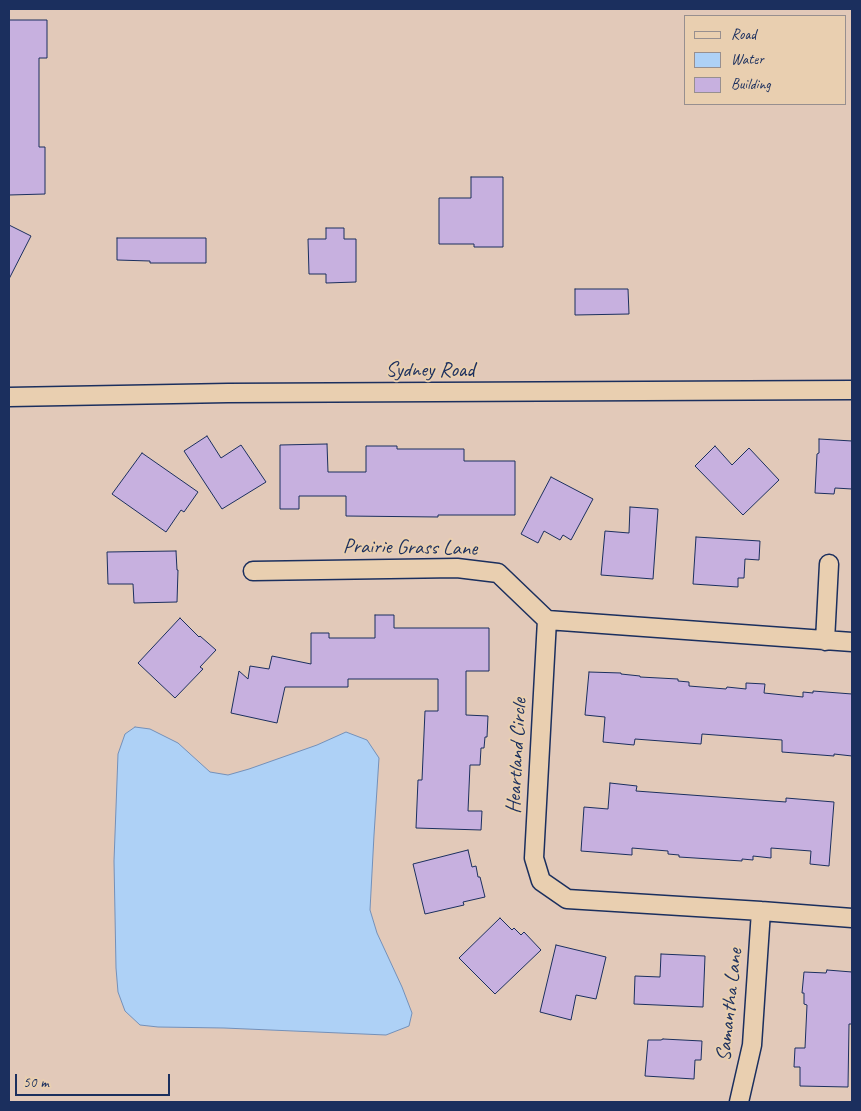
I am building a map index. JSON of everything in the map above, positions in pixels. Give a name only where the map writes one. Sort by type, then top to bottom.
[{"type":"street","name":"Sydney Road","points":[[9,397],[238,393],[852,390]]},
{"type":"street","points":[[825,641],[829,564]]},
{"type":"street","name":"Prairie Grass Lane","points":[[253,571],[457,568],[498,573],[547,620]]},
{"type":"street","points":[[547,620],[852,642]]},
{"type":"street","name":"Heartland Circle","points":[[547,620],[534,858],[540,881],[567,900],[852,918]]},
{"type":"street","name":"Samantha Lane","points":[[739,1102],[752,1044],[760,911]]},
{"type":"water","points":[[135,727],[150,729],[178,743],[210,772],[228,775],[317,745],[346,732],[367,740],[379,758],[370,910],[377,933],[412,1013],[409,1026],[386,1035],[158,1027],[140,1025],[125,1011],[118,992],[116,968],[114,861],[118,754],[125,734]]},
{"type":"building","points":[[9,20],[47,20],[47,58],[39,58],[39,147],[45,147],[45,194],[9,195]]},
{"type":"building","points":[[471,177],[503,177],[503,247],[474,247],[474,244],[439,244],[439,198],[471,198]]},
{"type":"building","points":[[9,225],[31,236],[9,279]]},
{"type":"building","points":[[326,228],[344,228],[344,239],[356,239],[356,282],[326,283],[326,274],[309,274],[308,239],[326,239]]},
{"type":"building","points":[[117,238],[206,238],[206,263],[150,263],[150,261],[117,260]]},
{"type":"building","points":[[575,289],[628,289],[629,314],[575,315]]},
{"type":"building","points":[[207,436],[221,458],[241,445],[266,482],[222,509],[184,451]]},
{"type":"building","points":[[819,439],[852,441],[852,489],[835,488],[834,494],[815,493]]},
{"type":"building","points":[[327,444],[328,472],[366,472],[366,446],[397,446],[397,449],[464,449],[464,461],[515,461],[515,515],[438,515],[438,517],[346,516],[346,496],[299,496],[299,509],[280,509],[280,445]]},
{"type":"building","points":[[715,446],[732,465],[749,448],[779,480],[743,515],[695,466]]},
{"type":"building","points":[[142,453],[198,492],[184,512],[181,510],[166,532],[112,494]]},
{"type":"building","points":[[551,477],[593,499],[571,540],[563,535],[560,540],[544,531],[538,543],[521,534]]},
{"type":"building","points":[[630,507],[658,509],[653,579],[601,575],[605,531],[629,533]]},
{"type":"building","points":[[696,537],[760,541],[759,560],[745,559],[744,578],[738,578],[738,587],[693,584]]},
{"type":"building","points":[[176,551],[178,570],[177,602],[134,603],[133,584],[108,584],[107,552]]},
{"type":"building","points":[[375,615],[394,615],[394,628],[489,628],[489,671],[466,671],[466,715],[488,716],[487,737],[485,737],[484,748],[481,748],[480,765],[470,765],[468,811],[482,811],[481,830],[416,828],[418,780],[422,780],[425,711],[438,711],[438,679],[348,679],[348,687],[285,687],[277,723],[231,713],[239,671],[248,679],[250,666],[269,669],[272,656],[311,664],[311,633],[329,633],[329,638],[375,638]]},
{"type":"building","points":[[180,618],[199,637],[216,650],[200,667],[203,669],[175,698],[138,663]]},
{"type":"building","points":[[589,672],[621,673],[640,677],[678,679],[678,681],[689,682],[689,686],[726,689],[727,687],[746,689],[746,683],[765,684],[764,693],[803,697],[803,692],[813,693],[813,691],[852,694],[852,756],[782,752],[782,740],[702,734],[701,744],[635,739],[634,745],[603,742],[605,717],[585,715]]},
{"type":"building","points":[[610,783],[637,786],[636,791],[786,802],[786,798],[834,802],[829,866],[810,864],[811,851],[771,848],[771,858],[753,856],[753,860],[742,859],[742,861],[679,857],[679,855],[668,854],[668,851],[632,848],[632,855],[581,851],[584,807],[608,809]]},
{"type":"building","points":[[468,850],[472,867],[476,866],[478,877],[480,877],[485,897],[463,902],[464,905],[425,914],[413,864]]},
{"type":"building","points":[[500,918],[512,930],[514,928],[521,935],[524,932],[541,950],[495,994],[459,958]]},
{"type":"building","points":[[556,945],[606,957],[596,999],[576,995],[571,1020],[540,1012]]},
{"type":"building","points":[[661,954],[705,956],[703,1007],[634,1004],[635,976],[660,977]]},
{"type":"building","points":[[827,970],[852,972],[852,1024],[849,1024],[848,1087],[800,1086],[800,1067],[794,1067],[795,1048],[805,1048],[807,1005],[804,1004],[804,993],[802,993],[804,972],[826,973]]},
{"type":"building","points":[[648,1040],[702,1041],[701,1060],[695,1060],[694,1079],[645,1076]]}]
